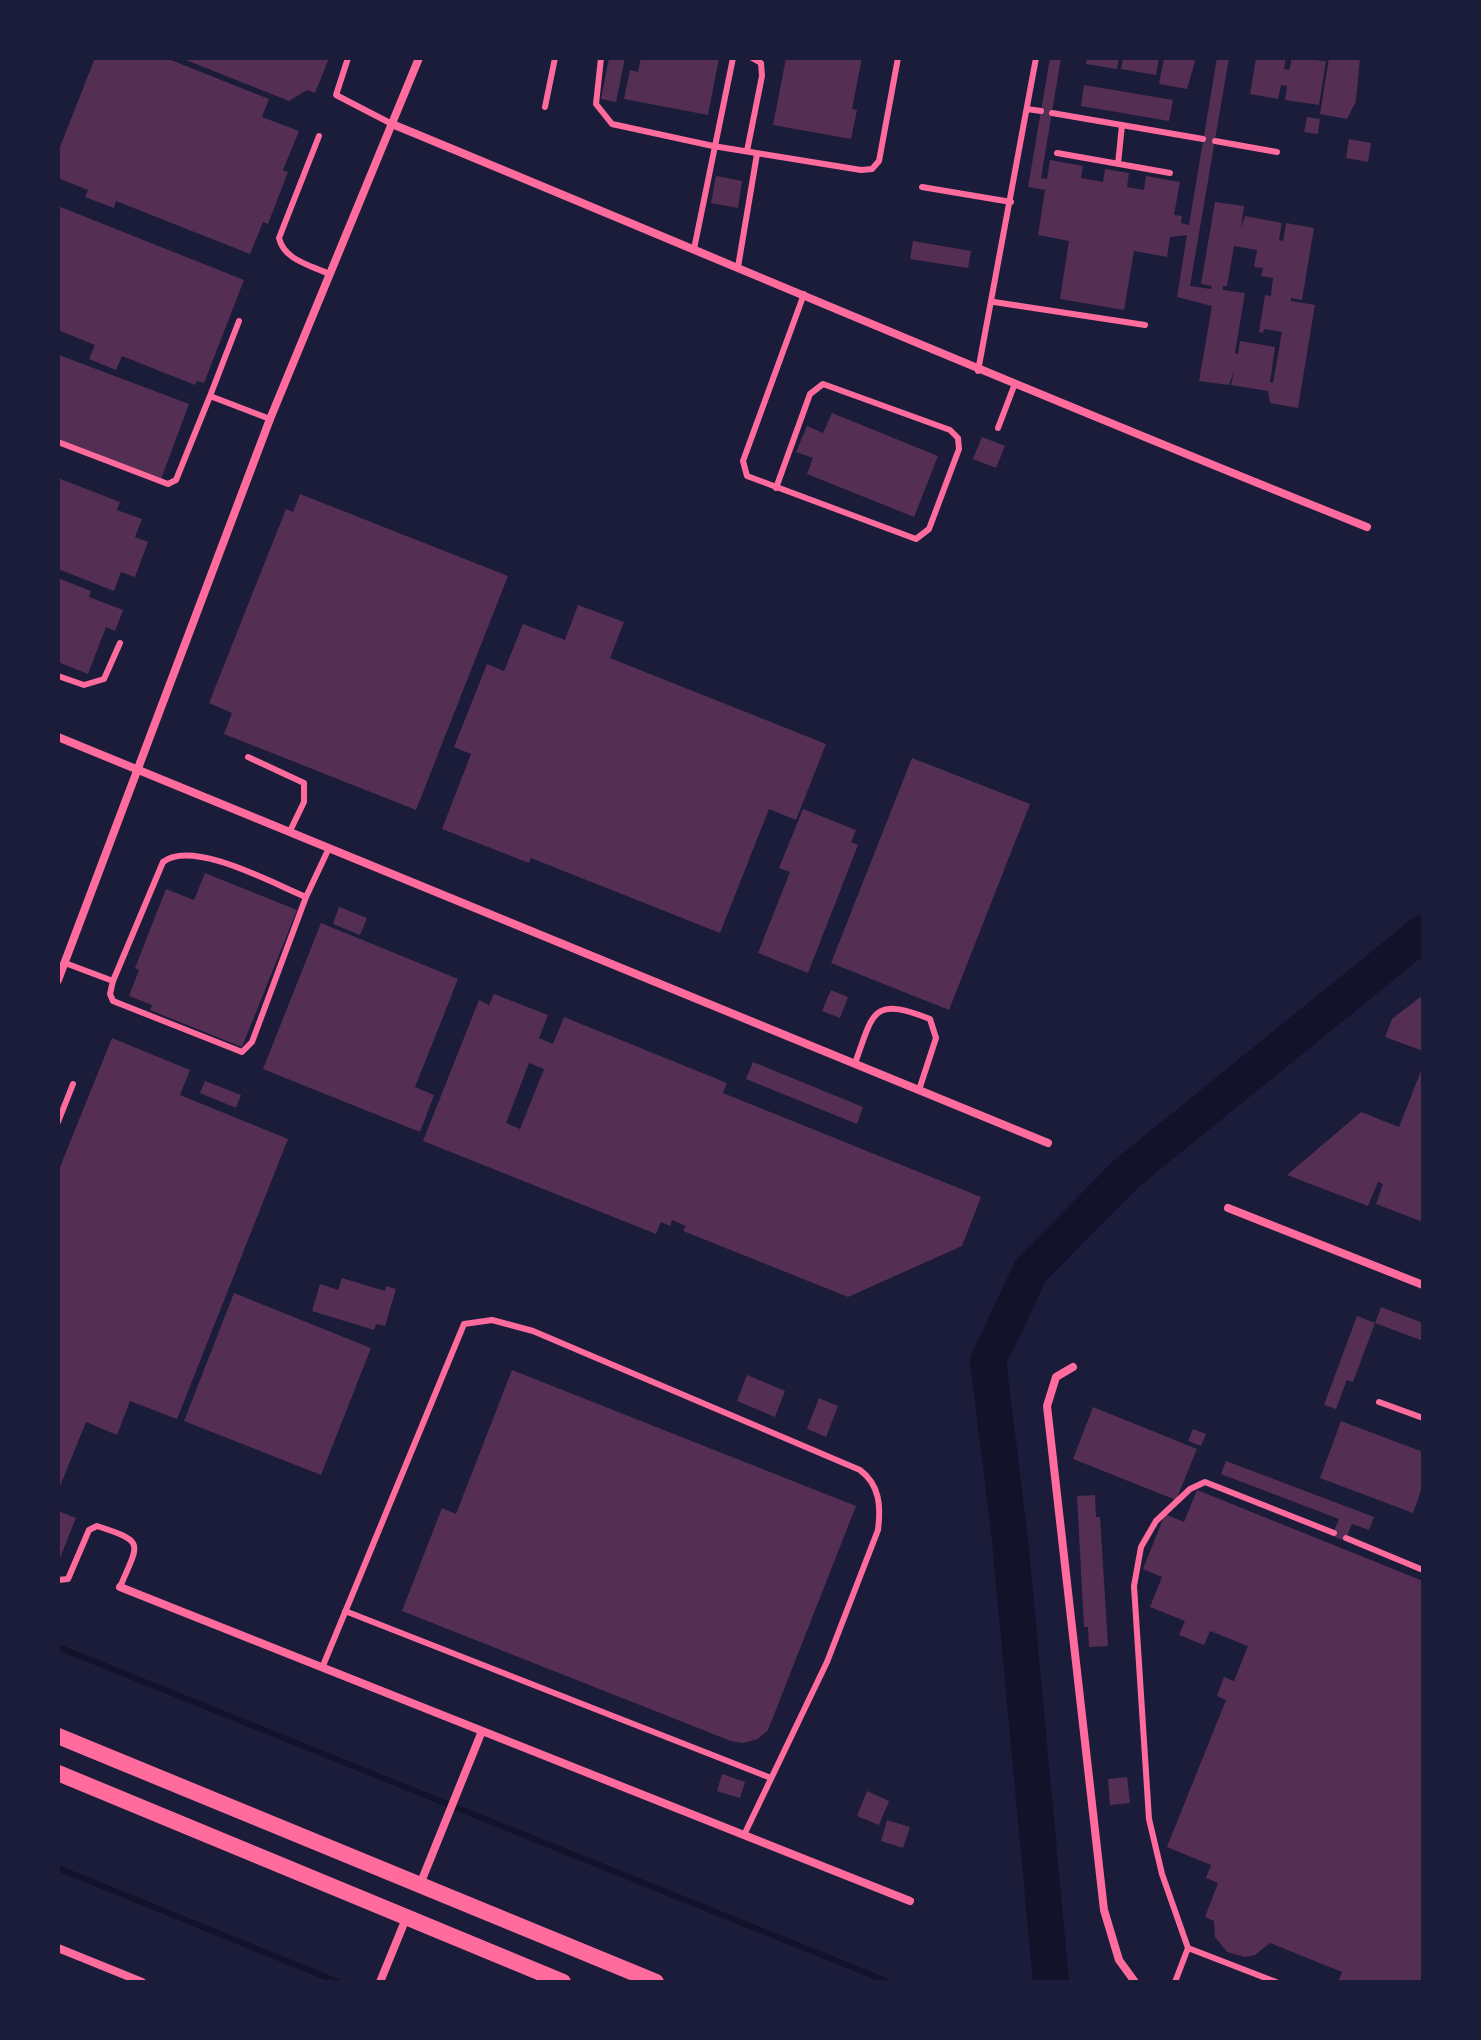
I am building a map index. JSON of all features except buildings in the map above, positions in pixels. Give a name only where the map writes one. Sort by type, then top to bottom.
[{"type":"main road","points":[[58,1736],[421,1882],[656,1982]]},
{"type":"main road","points":[[58,1773],[563,1982]]},
{"type":"street","points":[[58,980],[270,419],[419,58]]},
{"type":"street","points":[[392,124],[804,294],[1014,386],[1367,527]]},
{"type":"street","points":[[58,737],[1048,1143]]},
{"type":"street","points":[[1228,1208],[1423,1285]]},
{"type":"street","points":[[1073,1367],[1056,1377],[1049,1390],[1050,1435],[1104,1910],[1119,1960],[1135,1982]]},
{"type":"street","points":[[120,1587],[910,1901]]},
{"type":"street","points":[[421,1882],[482,1731]]},
{"type":"street","points":[[381,1980],[407,1915]]},
{"type":"street","points":[[58,1948],[142,1982]]},
{"type":"lane","points":[[348,58],[336,95],[392,124]]},
{"type":"lane","points":[[545,107],[555,58]]},
{"type":"lane","points":[[601,58],[596,104],[612,124],[713,146],[861,170],[872,169],[879,161],[898,58]]},
{"type":"lane","points":[[694,249],[733,58]]},
{"type":"lane","points":[[747,151],[763,70],[759,60],[752,58]]},
{"type":"lane","points":[[978,371],[994,302],[1036,58]]},
{"type":"lane","points":[[1027,109],[1041,111]]},
{"type":"lane","points":[[1052,113],[1203,139]]},
{"type":"lane","points":[[1118,164],[1122,125]]},
{"type":"lane","points":[[319,136],[279,238],[281,249],[289,256],[329,274]]},
{"type":"lane","points":[[1215,141],[1277,152]]},
{"type":"lane","points":[[1057,153],[1170,173]]},
{"type":"lane","points":[[738,267],[757,154]]},
{"type":"lane","points":[[922,187],[1011,202]]},
{"type":"lane","points":[[776,488],[810,394],[818,386],[829,385],[950,430],[958,438],[959,449],[929,529],[922,537],[910,538],[776,488],[747,476],[743,461],[804,294]]},
{"type":"lane","points":[[994,302],[1145,325]]},
{"type":"lane","points":[[58,442],[168,484],[176,480],[239,321]]},
{"type":"lane","points":[[998,428],[1014,386]]},
{"type":"lane","points":[[210,396],[270,419]]},
{"type":"lane","points":[[58,676],[84,685],[104,679],[120,643]]},
{"type":"lane","points":[[248,757],[304,783],[304,802],[290,831]]},
{"type":"lane","points":[[306,897],[205,857],[171,855],[163,862],[113,981],[110,994],[113,1001],[242,1052],[252,1042],[306,897],[329,848]]},
{"type":"lane","points":[[65,963],[113,981]]},
{"type":"lane","points":[[855,1063],[871,1020],[878,1012],[897,1006],[930,1019],[936,1038],[919,1090]]},
{"type":"lane","points":[[58,1122],[73,1084]]},
{"type":"lane","points":[[322,1668],[464,1324],[492,1320],[533,1331],[860,1470],[872,1479],[880,1510],[878,1530],[827,1662],[744,1835]]},
{"type":"lane","points":[[1379,1402],[1423,1418]]},
{"type":"lane","points":[[1175,1982],[1188,1948],[1162,1874],[1149,1819],[1134,1586],[1141,1547],[1170,1506],[1197,1483],[1205,1482],[1334,1533]]},
{"type":"lane","points":[[58,1580],[68,1579],[89,1530],[97,1526],[131,1537],[134,1542],[134,1555],[120,1587]]},
{"type":"lane","points":[[1346,1538],[1423,1570]]},
{"type":"lane","points":[[345,1611],[771,1778]]},
{"type":"lane","points":[[1188,1948],[1276,1982]]},
{"type":"waterway","points":[[1051,1982],[1010,1540],[988,1361],[1031,1270],[1127,1173],[1423,933]]},
{"type":"waterway","points":[[58,1647],[889,1982]]},
{"type":"waterway","points":[[58,1868],[338,1982]]}]
